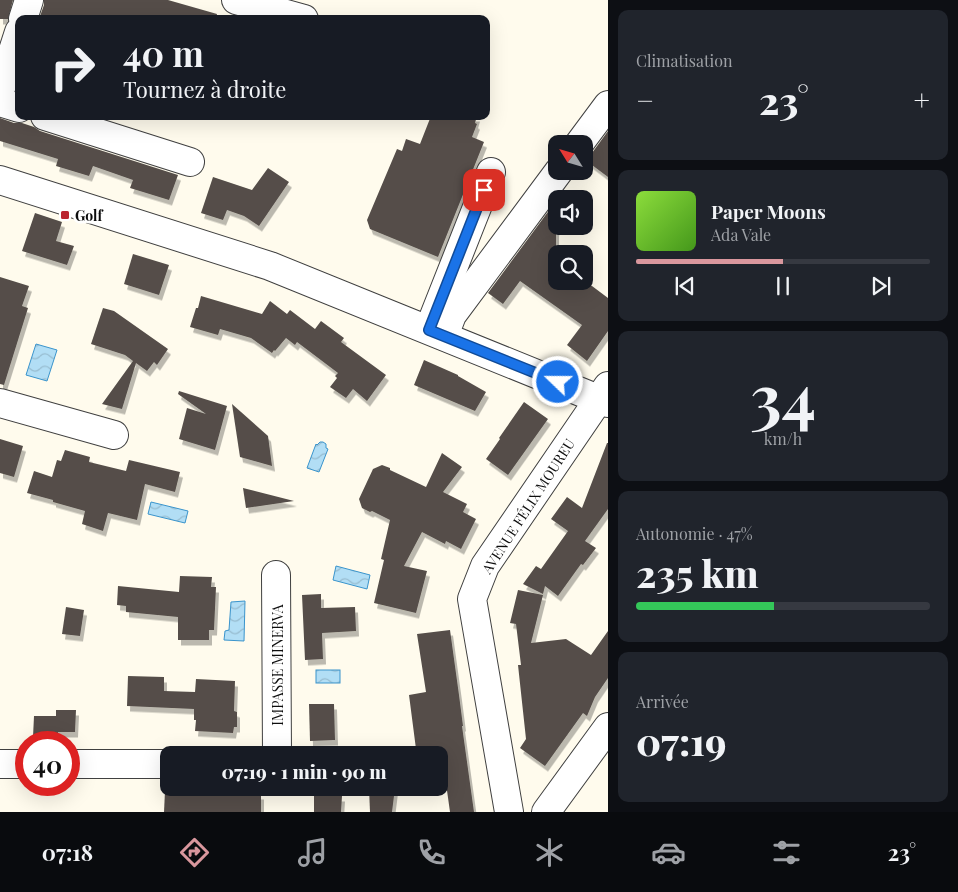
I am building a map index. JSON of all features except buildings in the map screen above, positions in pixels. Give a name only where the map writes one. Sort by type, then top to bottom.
[{"type":"street","points":[[24,15],[29,0]]},
{"type":"street","points":[[236,0],[290,15]]},
{"type":"street","points":[[0,91],[15,44]]},
{"type":"street","points":[[0,102],[15,107]]},
{"type":"street","points":[[587,135],[608,106]]},
{"type":"street","points":[[58,120],[190,162]]},
{"type":"street","points":[[437,333],[491,172]]},
{"type":"street","points":[[0,180],[270,266],[437,333],[605,396]]},
{"type":"street","points":[[437,333],[552,180]]},
{"type":"street","name":"AVENUE FÉLIX MOUREU","points":[[509,812],[472,599],[485,566],[605,396]]},
{"type":"street","points":[[0,404],[114,435]]},
{"type":"street","name":"IMPASSE MINERVA","points":[[276,575],[277,746]]},
{"type":"street","points":[[546,812],[608,728]]},
{"type":"street","points":[[0,764],[15,764]]},
{"type":"street","points":[[80,764],[160,764]]},
{"type":"water","points":[[36,344],[57,350],[47,381],[26,375]]},
{"type":"water","points":[[320,442],[326,444],[328,449],[319,472],[307,468],[316,444]]},
{"type":"water","points":[[151,502],[188,511],[185,523],[148,514]]},
{"type":"water","points":[[336,566],[370,575],[367,589],[333,580]]},
{"type":"water","points":[[245,601],[244,641],[224,640],[225,631],[229,630],[231,602]]},
{"type":"water","points":[[316,670],[340,670],[340,683],[316,683]]},
{"type":"place","name":"Golf","points":[[65,215]]},
{"type":"route","points":[[484,190],[429,330],[558,382]]}]
